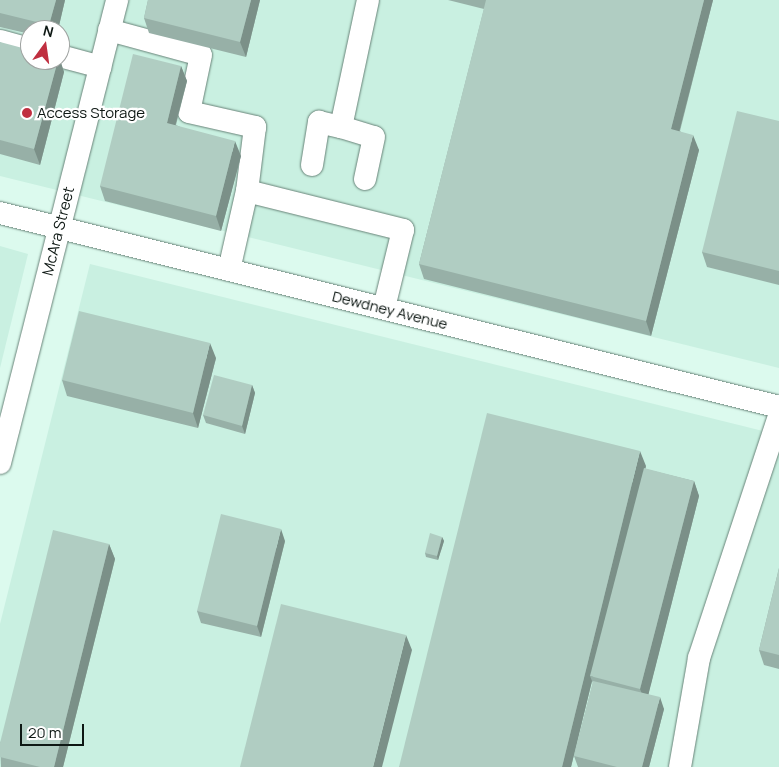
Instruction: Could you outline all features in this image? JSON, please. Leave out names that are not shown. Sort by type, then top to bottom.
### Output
[{"type":"street","name":"McAra Street","points":[[0,463],[10,381],[58,228],[117,0]]},
{"type":"street","points":[[341,127],[368,0]]},
{"type":"street","points":[[109,30],[200,55],[189,112],[255,127],[248,191],[229,270]]},
{"type":"street","points":[[0,41],[20,46]]},
{"type":"street","points":[[70,59],[101,67]]},
{"type":"street","points":[[312,165],[320,122],[341,127],[374,137],[365,179]]},
{"type":"street","points":[[248,191],[403,230],[384,308]]},
{"type":"street","name":"Dewdney Avenue","points":[[0,213],[779,407]]},
{"type":"street","points":[[680,767],[699,658],[777,430]]},
{"type":"shaded area","points":[[0,0],[779,0],[779,368],[0,176]]},
{"type":"shaded area","points":[[0,246],[28,254],[0,368]]},
{"type":"shaded area","points":[[90,264],[779,435],[779,767],[0,767],[0,624]]},
{"type":"building","points":[[0,0],[56,0],[50,20],[29,20],[0,13]]},
{"type":"building","points":[[148,0],[251,0],[240,42],[144,18]]},
{"type":"building","points":[[486,0],[704,0],[671,129],[693,135],[646,321],[419,264]]},
{"type":"building","name":"Access Storage","points":[[0,42],[20,47],[20,70],[55,70],[34,149],[0,140]]},
{"type":"building","points":[[133,54],[181,66],[167,123],[235,141],[216,216],[100,186]]},
{"type":"building","points":[[737,111],[779,121],[779,271],[702,252]]},
{"type":"building","points":[[79,311],[210,343],[193,413],[62,380]]},
{"type":"building","points":[[214,375],[252,385],[242,426],[203,415]]},
{"type":"building","points":[[487,413],[640,451],[562,767],[399,767]]},
{"type":"building","points":[[644,468],[694,481],[640,689],[590,676]]},
{"type":"building","points":[[221,514],[281,529],[257,626],[197,611]]},
{"type":"building","points":[[53,530],[109,544],[54,767],[40,767],[0,757],[0,743]]},
{"type":"building","points":[[430,533],[442,537],[437,556],[425,553]]},
{"type":"building","points":[[779,568],[779,655],[759,650]]},
{"type":"building","points":[[281,604],[406,635],[373,767],[240,767]]},
{"type":"building","points":[[593,681],[660,697],[642,767],[617,767],[574,756]]},
{"type":"place","name":"Access Storage","points":[[27,113]]}]
